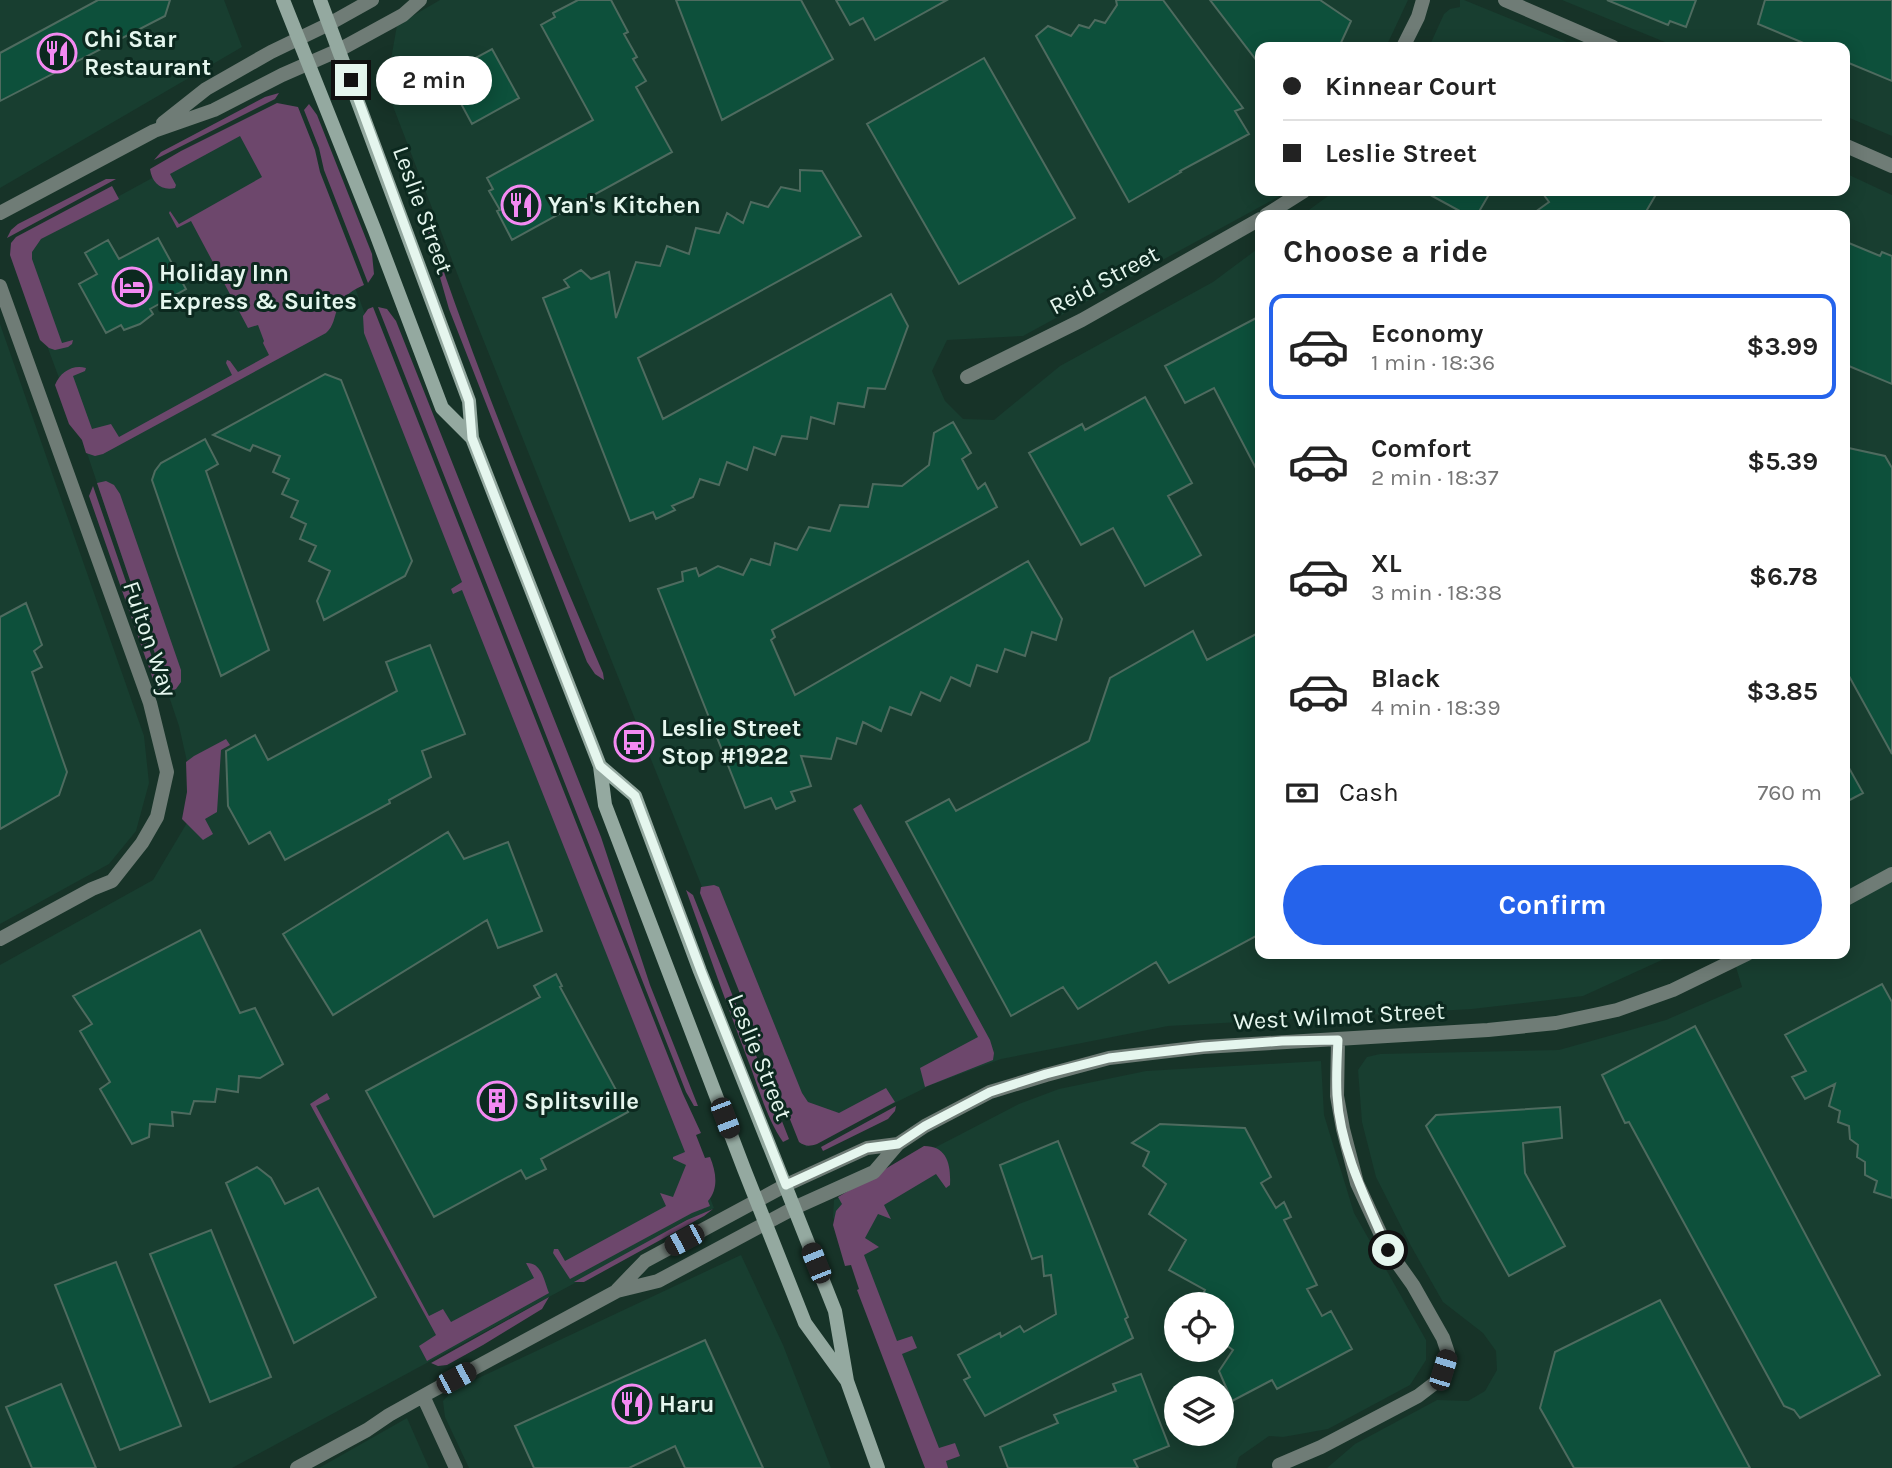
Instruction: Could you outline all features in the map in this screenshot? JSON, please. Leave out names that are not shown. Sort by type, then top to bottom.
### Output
[{"type":"main road","name":"Leslie Street","points":[[283,0],[375,230],[442,408],[472,438]]},
{"type":"main road","name":"Leslie Street","points":[[320,0],[469,401],[472,438],[600,766],[605,805],[805,1323],[847,1381]]},
{"type":"main road","name":"Leslie Street","points":[[600,766],[635,796],[835,1311],[847,1381],[878,1468]]},
{"type":"street","points":[[154,131],[206,89],[372,0]]},
{"type":"street","points":[[0,214],[154,131],[214,110],[339,50],[403,15],[420,0]]},
{"type":"street","points":[[1406,42],[1423,0]]},
{"type":"street","points":[[1505,0],[1602,42]]},
{"type":"street","points":[[1850,148],[1892,166]]},
{"type":"street","points":[[1274,210],[1296,196]]},
{"type":"street","name":"Reid Street","points":[[967,377],[1082,320],[1255,222]]},
{"type":"street","name":"Fulton Way","points":[[0,286],[150,703],[167,772],[157,817],[136,852],[112,881],[0,939]]},
{"type":"street","points":[[1850,897],[1892,874]]},
{"type":"street","name":"West Wilmot Street","points":[[617,1291],[657,1281],[794,1208],[874,1171],[898,1144],[925,1126],[990,1092],[1046,1074],[1109,1058],[1203,1047],[1338,1040],[1556,1023],[1618,1010],[1673,989],[1736,959]]},
{"type":"street","points":[[1279,1465],[1321,1447],[1418,1396],[1435,1382],[1443,1370],[1448,1353],[1443,1338],[1388,1250],[1357,1183],[1337,1096],[1338,1040]]},
{"type":"street","name":"West Wilmot Street","points":[[617,1291],[645,1261],[786,1185],[867,1148],[898,1144]]},
{"type":"street","points":[[297,1468],[367,1430],[388,1415],[617,1291]]},
{"type":"street","points":[[423,1396],[456,1468]]},
{"type":"shaded area","points":[[0,0],[224,0],[242,47],[0,188]]},
{"type":"shaded area","points":[[440,0],[1408,0],[1388,42],[1255,42],[1255,196],[1278,197],[1023,336],[947,340],[932,371],[945,401],[963,419],[994,420],[1060,366],[1213,282],[1255,251],[1255,959],[1664,959],[1583,996],[1472,1009],[1168,1026],[1001,1059],[931,1085],[806,1147],[465,294],[386,88],[397,25]]},
{"type":"shaded area","points":[[1460,0],[1464,0],[1567,42],[1431,42],[1444,14],[1450,9],[1460,7]]},
{"type":"shaded area","points":[[1562,0],[1892,0],[1892,136],[1850,118],[1850,42],[1665,42]]},
{"type":"shaded area","points":[[279,93],[275,99],[154,160],[161,152],[265,97]]},
{"type":"shaded area","points":[[277,103],[298,107],[364,285],[342,300],[326,333],[103,454],[95,456],[86,453],[82,440],[69,424],[55,385],[60,376],[68,370],[86,368],[73,376],[92,429],[111,424],[119,437],[232,375],[227,360],[238,372],[269,355],[258,325],[248,328],[191,221],[177,228],[169,213],[170,211],[179,224],[262,177],[240,136],[170,174],[175,188],[158,185],[150,169]]},
{"type":"shaded area","points":[[309,104],[317,115],[372,254],[374,274],[368,283],[304,110]]},
{"type":"shaded area","points":[[286,105],[464,576],[714,1208],[232,1468],[0,1468],[0,965],[153,880],[197,806],[179,726],[88,456],[13,254]]},
{"type":"shaded area","points":[[1850,175],[1892,195],[1892,1468],[1327,1468],[1355,1444],[1437,1400],[1468,1401],[1485,1391],[1497,1370],[1496,1351],[1483,1333],[1443,1302],[1376,1177],[1362,1122],[1358,1070],[1367,1057],[1380,1054],[1559,1050],[1666,1020],[1742,987],[1734,959],[1850,959],[1850,210],[1309,210],[1328,196],[1850,196]]},
{"type":"shaded area","points":[[106,179],[116,179],[7,238],[18,224]]},
{"type":"shaded area","points":[[112,186],[119,199],[41,239],[32,252],[32,259],[62,343],[73,340],[68,347],[55,350],[49,348],[40,340],[10,255],[11,243],[16,237]]},
{"type":"shaded area","points":[[422,214],[509,446],[604,680],[595,674],[587,662],[449,309]]},
{"type":"shaded area","points":[[373,307],[683,1094],[701,1133],[696,1135],[705,1158],[710,1157],[714,1168],[715,1185],[708,1201],[710,1206],[692,1213],[570,1279],[553,1253],[554,1249],[558,1249],[565,1261],[666,1206],[660,1193],[673,1197],[686,1165],[673,1157],[685,1152],[462,590],[453,594],[451,589],[462,582],[364,333],[363,316]]},
{"type":"shaded area","points":[[378,307],[387,309],[396,321],[601,837],[650,985],[698,1106],[694,1106],[686,1092]]},
{"type":"shaded area","points":[[0,324],[144,736],[149,783],[136,831],[109,864],[0,924]]},
{"type":"shaded area","points":[[106,481],[114,485],[120,494],[181,670],[181,682],[176,689],[168,692],[97,483]]},
{"type":"shaded area","points":[[93,486],[164,692],[156,688],[89,496]]},
{"type":"shaded area","points":[[226,739],[230,745],[221,750],[217,812],[205,819],[213,834],[203,840],[182,819],[187,792],[186,762]]},
{"type":"shaded area","points":[[861,804],[990,1040],[994,1053],[993,1060],[925,1087],[920,1068],[978,1037],[853,809]]},
{"type":"shaded area","points":[[701,887],[719,887],[802,1093],[808,1102],[839,1113],[886,1088],[895,1102],[817,1144],[808,1146],[799,1142],[700,893]]},
{"type":"shaded area","points":[[686,890],[693,895],[789,1139],[783,1142],[764,1104]]},
{"type":"shaded area","points":[[1321,1061],[1324,1115],[1354,1213],[1426,1340],[1426,1360],[1410,1385],[1328,1429],[1283,1437],[1269,1436],[1239,1457],[1236,1468],[932,1468],[833,1217],[834,1200],[1019,1104],[1059,1089],[1146,1071]]},
{"type":"shaded area","points":[[327,1093],[330,1099],[316,1106],[429,1316],[443,1309],[451,1322],[534,1278],[526,1263],[539,1269],[549,1293],[427,1361],[419,1346],[436,1335],[310,1104]]},
{"type":"shaded area","points":[[896,1106],[888,1119],[823,1151],[821,1147]]},
{"type":"shaded area","points":[[924,1146],[943,1153],[950,1170],[950,1185],[946,1188],[936,1174],[884,1205],[891,1219],[878,1214],[865,1238],[879,1247],[864,1255],[897,1341],[912,1336],[917,1348],[902,1354],[939,1448],[955,1443],[960,1456],[946,1461],[948,1468],[925,1468],[857,1290],[859,1289],[851,1265],[845,1266],[833,1225],[836,1211],[842,1204],[838,1197]]},
{"type":"shaded area","points":[[713,1209],[584,1282],[574,1282],[687,1220]]},
{"type":"shaded area","points":[[741,1255],[783,1345],[831,1468],[469,1468],[445,1417],[443,1401],[453,1390]]},
{"type":"shaded area","points":[[549,1297],[542,1309],[483,1345],[447,1365],[438,1366],[431,1363]]},
{"type":"shaded area","points":[[407,1418],[429,1468],[319,1468]]},
{"type":"building","points":[[98,0],[170,0],[165,16],[0,101],[0,53]]},
{"type":"building","points":[[578,0],[611,0],[628,32],[624,34],[637,57],[633,59],[646,81],[636,87],[672,152],[512,240],[497,211],[500,210],[489,191],[493,189],[487,178],[593,120],[541,25],[555,17],[553,13]]},
{"type":"building","points":[[676,0],[801,0],[833,59],[722,120]]},
{"type":"building","points":[[836,0],[947,0],[875,40],[863,18],[850,25]]},
{"type":"building","points":[[1116,0],[1163,0],[1243,108],[1235,111],[1249,134],[1129,202],[1036,36],[1048,26],[1071,36],[1079,25],[1089,28],[1095,20],[1105,23],[1117,5]]},
{"type":"building","points":[[1210,0],[1320,0],[1351,21],[1341,42],[1255,42],[1255,58]]},
{"type":"building","points":[[1607,0],[1696,0],[1686,27],[1670,21],[1668,25]]},
{"type":"building","points":[[1765,0],[1892,0],[1892,81],[1850,64],[1850,42],[1801,42],[1758,24]]},
{"type":"building","points":[[492,49],[519,98],[472,124],[452,87],[457,68]]},
{"type":"building","points":[[984,58],[1075,218],[959,284],[867,124]]},
{"type":"building","points":[[800,170],[822,171],[861,236],[638,358],[663,419],[891,294],[908,326],[885,389],[868,388],[864,407],[838,403],[834,424],[811,417],[807,439],[782,436],[775,455],[754,447],[747,470],[727,462],[719,485],[700,479],[693,497],[672,506],[675,510],[656,519],[653,512],[630,521],[543,298],[569,287],[564,280],[581,270],[591,279],[609,272],[616,318],[636,262],[660,266],[667,246],[689,254],[696,228],[719,233],[727,213],[743,223],[751,202],[768,207],[781,187],[800,191]]},
{"type":"building","points":[[1432,196],[1488,196],[1480,210],[1458,210]]},
{"type":"building","points":[[1545,196],[1655,196],[1647,210],[1538,210],[1549,202]]},
{"type":"building","name":"Holiday Inn Express & Suites","points":[[158,238],[186,289],[150,309],[153,314],[140,324],[124,330],[121,325],[106,333],[79,284],[97,274],[85,253],[108,240],[119,259]]},
{"type":"building","points":[[1850,244],[1880,256],[1882,252],[1892,256],[1892,384],[1850,366]]},
{"type":"building","points":[[1255,319],[1255,466],[1214,388],[1185,403],[1165,366]]},
{"type":"building","points":[[325,374],[341,380],[412,561],[405,576],[324,620],[317,601],[330,571],[309,561],[316,546],[300,539],[306,524],[291,517],[298,501],[282,494],[289,479],[273,472],[280,456],[253,445],[250,451],[213,435]]},
{"type":"building","points":[[1145,397],[1192,483],[1168,496],[1201,555],[1145,586],[1113,528],[1081,545],[1029,453],[1082,424],[1085,430]]},
{"type":"building","points":[[953,422],[971,453],[962,459],[978,489],[985,483],[997,507],[772,630],[775,637],[771,640],[795,695],[1028,561],[1062,619],[1056,640],[1032,632],[1025,656],[1005,649],[997,672],[977,665],[970,686],[951,677],[940,701],[921,692],[911,715],[890,707],[881,731],[863,722],[856,744],[837,738],[831,759],[801,756],[811,786],[791,792],[795,801],[776,809],[771,798],[745,808],[658,589],[683,581],[682,572],[696,568],[699,576],[718,566],[743,575],[751,559],[770,565],[775,543],[797,550],[809,527],[830,531],[840,505],[868,507],[873,484],[902,486],[929,465],[934,433]]},
{"type":"building","points":[[205,439],[218,464],[206,471],[269,650],[221,676],[152,480],[161,463]]},
{"type":"building","points":[[1850,448],[1885,456],[1892,468],[1892,754],[1850,678]]},
{"type":"building","points":[[26,603],[42,645],[34,651],[42,667],[32,672],[67,772],[59,795],[0,829],[0,617]]},
{"type":"building","points":[[1193,631],[1207,660],[1255,635],[1255,937],[1169,983],[1156,962],[1078,1009],[1063,987],[1011,1016],[906,822],[949,799],[956,811],[1089,741],[1110,678]]},
{"type":"building","points":[[430,645],[465,734],[422,751],[431,777],[389,800],[390,803],[285,860],[270,832],[249,844],[228,806],[226,751],[255,735],[268,760],[397,691],[386,662]]},
{"type":"building","points":[[1850,770],[1863,793],[1850,800]]},
{"type":"building","points":[[448,832],[464,859],[508,842],[542,931],[498,948],[487,920],[333,1015],[283,934]]},
{"type":"building","points":[[200,930],[240,1013],[255,1008],[283,1064],[260,1078],[239,1076],[238,1092],[217,1089],[215,1102],[194,1101],[190,1114],[172,1112],[173,1126],[150,1124],[149,1137],[132,1144],[100,1089],[110,1082],[80,1031],[92,1024],[73,996]]},
{"type":"building","name":"Splitsville","points":[[556,974],[562,986],[560,987],[628,1112],[541,1159],[546,1169],[526,1179],[521,1170],[434,1217],[366,1091],[540,997],[534,986]]},
{"type":"building","points":[[1882,984],[1892,1002],[1892,1198],[1874,1192],[1877,1181],[1865,1175],[1865,1162],[1857,1157],[1858,1145],[1850,1139],[1849,1126],[1838,1122],[1840,1111],[1829,1106],[1835,1084],[1805,1099],[1792,1077],[1806,1071],[1785,1035]]},
{"type":"building","points":[[1695,1026],[1880,1375],[1800,1418],[1794,1410],[1784,1406],[1629,1122],[1625,1123],[1602,1075]]},
{"type":"building","points":[[1560,1107],[1562,1138],[1523,1143],[1525,1173],[1565,1246],[1509,1276],[1426,1126],[1436,1115]]},
{"type":"building","points":[[1160,1124],[1245,1128],[1271,1177],[1261,1183],[1276,1208],[1284,1202],[1291,1217],[1284,1220],[1317,1285],[1307,1289],[1322,1316],[1331,1311],[1352,1349],[1277,1389],[1272,1380],[1234,1400],[1234,1376],[1221,1376],[1219,1371],[1225,1362],[1234,1362],[1234,1292],[1204,1292],[1205,1290],[1169,1270],[1186,1240],[1149,1214],[1166,1184],[1143,1166],[1149,1152],[1132,1143]]},
{"type":"building","points":[[1058,1141],[1128,1317],[1125,1319],[1133,1338],[985,1416],[964,1380],[970,1377],[958,1355],[1000,1333],[1001,1337],[1020,1326],[1024,1332],[1056,1314],[1051,1275],[1044,1276],[1042,1256],[1032,1259],[1000,1165]]},
{"type":"building","points":[[257,1167],[271,1178],[285,1204],[318,1188],[376,1297],[294,1343],[226,1183]]},
{"type":"building","points":[[211,1230],[271,1377],[210,1402],[150,1254]]},
{"type":"building","points":[[116,1262],[181,1426],[120,1450],[55,1285]]},
{"type":"building","points":[[1660,1300],[1750,1468],[1574,1468],[1540,1408],[1555,1352]]},
{"type":"building","points":[[705,1340],[763,1468],[685,1468],[675,1446],[629,1468],[534,1468],[515,1426]]},
{"type":"building","points":[[1141,1374],[1164,1433],[1164,1446],[1169,1446],[1134,1460],[1138,1468],[1008,1468],[1000,1447],[1058,1423],[1054,1415],[1116,1391],[1113,1384]]},
{"type":"building","points":[[61,1384],[96,1468],[32,1468],[6,1407]]},
{"type":"place","name":"Chi Star Restaurant","points":[[57,53]]},
{"type":"place","name":"Yan's Kitchen","points":[[521,205]]},
{"type":"place","name":"Holiday Inn Express & Suites","points":[[132,287]]},
{"type":"place","name":"Leslie Street Stop #1922","points":[[634,742]]},
{"type":"place","name":"Splitsville","points":[[497,1101]]},
{"type":"place","name":"Haru","points":[[632,1404]]},
{"type":"route","points":[[351,80],[469,401],[472,438],[581,718],[600,766],[635,796],[786,1185],[867,1148],[898,1144],[925,1126],[990,1092],[1046,1074],[1109,1058],[1203,1047],[1338,1040],[1337,1096],[1343,1129],[1357,1183],[1388,1250]]}]
